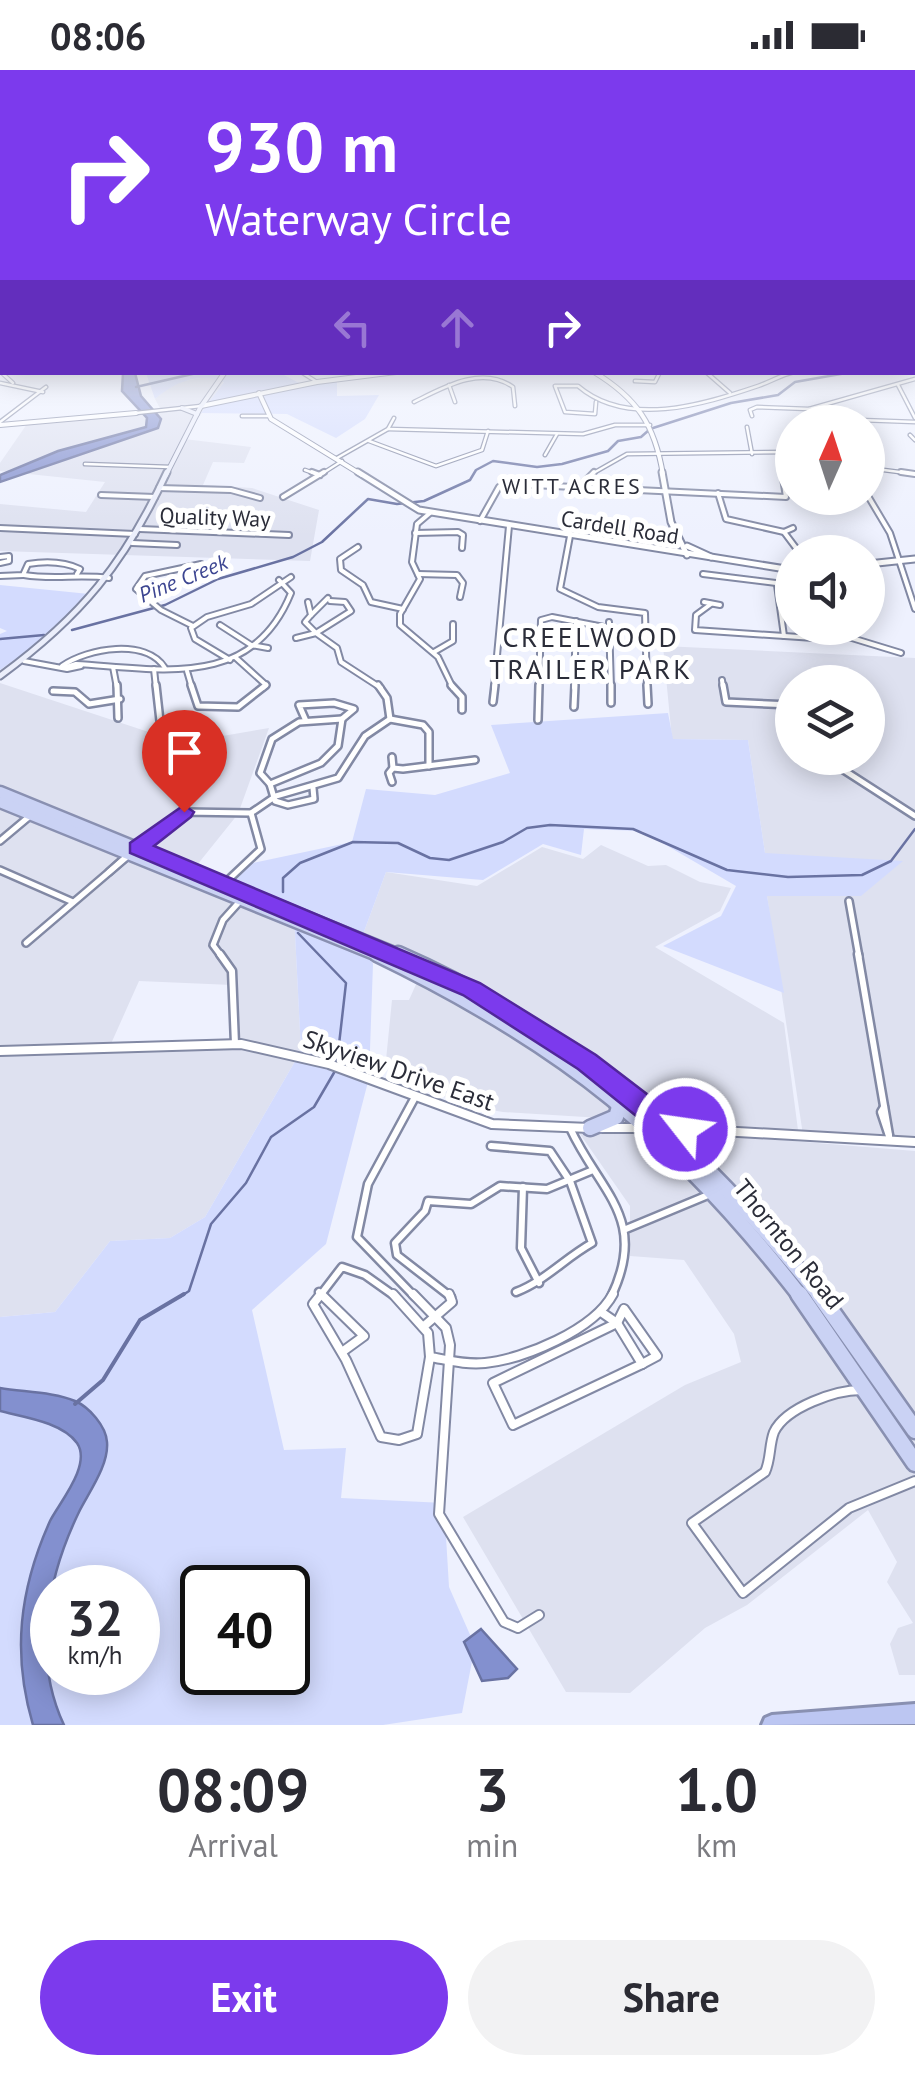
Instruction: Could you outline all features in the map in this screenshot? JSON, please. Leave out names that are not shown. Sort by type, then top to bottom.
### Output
[{"type":"highway","name":"Thornton Road","points":[[0,792],[482,995],[587,1062],[699,1154],[820,1290],[915,1430]]},
{"type":"highway","name":"Thornton Road","points":[[0,802],[101,843],[133,851],[155,865],[442,987],[531,1037],[614,1096],[715,1191],[780,1266],[915,1463]]},
{"type":"highway","points":[[101,843],[114,855],[114,868],[155,865]]},
{"type":"highway","points":[[590,1128],[616,1118],[619,1107],[614,1096]]},
{"type":"highway","points":[[699,1154],[694,1138],[701,1130]]},
{"type":"highway","points":[[772,1725],[915,1714]]},
{"type":"main road","points":[[0,679],[23,662],[110,577],[139,531],[197,414],[220,382]]},
{"type":"main road","points":[[202,406],[221,382]]},
{"type":"main road","points":[[182,408],[197,414]]},
{"type":"street","points":[[0,424],[202,406],[316,382]]},
{"type":"street","points":[[414,402],[460,382]]},
{"type":"street","points":[[508,382],[516,406]]},
{"type":"street","points":[[561,382],[555,394],[565,412],[595,414],[596,402]]},
{"type":"street","points":[[562,382],[579,386],[596,402],[624,409],[730,393],[766,382]]},
{"type":"street","points":[[613,382],[623,388],[650,426],[668,491],[673,530],[687,546],[721,561]]},
{"type":"street","points":[[718,382],[730,393]]},
{"type":"street","points":[[823,405],[902,382]]},
{"type":"street","points":[[0,383],[44,389],[0,424]]},
{"type":"street","points":[[0,390],[13,383]]},
{"type":"street","points":[[885,419],[915,420],[902,388],[895,384]]},
{"type":"street","points":[[449,385],[455,402]]},
{"type":"street","points":[[242,416],[268,416],[258,393]]},
{"type":"street","points":[[210,399],[224,402]]},
{"type":"street","points":[[752,416],[750,410],[757,407],[775,408]]},
{"type":"street","points":[[624,409],[625,416]]},
{"type":"street","name":"Cardell Road","points":[[268,416],[412,508],[775,568]]},
{"type":"street","points":[[283,497],[388,429],[394,418]]},
{"type":"street","points":[[388,429],[585,434],[622,424],[650,426]]},
{"type":"street","points":[[746,427],[752,454]]},
{"type":"street","points":[[369,441],[420,464],[436,466],[485,447],[488,431]]},
{"type":"street","points":[[545,456],[556,444],[557,434]]},
{"type":"street","points":[[910,435],[915,440]]},
{"type":"street","points":[[580,486],[584,478],[622,456],[659,452],[775,452]]},
{"type":"street","points":[[85,464],[170,467]]},
{"type":"street","points":[[304,470],[320,475]]},
{"type":"street","points":[[885,470],[915,474]]},
{"type":"street","points":[[480,521],[502,486],[580,486],[775,497]]},
{"type":"street","points":[[160,488],[231,490],[260,498]]},
{"type":"street","points":[[718,494],[726,519],[784,532],[794,528]]},
{"type":"street","points":[[100,495],[155,497]]},
{"type":"street","points":[[430,513],[417,524],[415,532],[412,562],[419,583],[402,609],[402,630],[434,652],[462,697],[462,710]]},
{"type":"street","points":[[883,515],[885,530],[900,560],[915,609]]},
{"type":"street","points":[[493,702],[508,526]]},
{"type":"street","name":"Quality Way","points":[[0,528],[289,534]]},
{"type":"street","points":[[415,532],[458,532],[463,535],[462,548]]},
{"type":"street","points":[[570,536],[560,589],[598,607],[640,610],[646,615],[648,704]]},
{"type":"street","points":[[132,543],[177,545]]},
{"type":"street","points":[[687,546],[687,556]]},
{"type":"street","points":[[358,547],[340,559],[339,567],[363,585],[371,602],[402,609]]},
{"type":"street","points":[[885,562],[915,559]]},
{"type":"street","points":[[24,576],[33,562],[73,564],[78,574]]},
{"type":"street","points":[[194,626],[161,610],[136,589],[145,576],[202,564]]},
{"type":"street","points":[[0,576],[54,580],[78,574],[110,577]]},
{"type":"street","points":[[418,574],[457,575],[463,582],[460,597]]},
{"type":"street","points":[[703,574],[775,585]]},
{"type":"street","points":[[188,670],[198,706],[238,707],[266,685],[189,632],[222,610],[256,601],[267,586],[291,578]]},
{"type":"street","points":[[23,662],[62,668],[188,670],[232,658],[279,622],[291,596],[279,580]]},
{"type":"street","points":[[296,638],[316,633],[351,612],[345,602],[329,600],[305,622],[316,633],[337,648],[341,662],[378,682],[390,719]]},
{"type":"street","points":[[308,602],[311,615]]},
{"type":"street","points":[[720,605],[708,603],[696,615],[695,630],[775,636]]},
{"type":"street","points":[[538,720],[541,620],[552,617],[609,625],[611,703]]},
{"type":"street","points":[[574,707],[576,621]]},
{"type":"street","points":[[434,652],[453,640],[453,624]]},
{"type":"street","points":[[220,625],[252,645],[268,648]]},
{"type":"street","points":[[874,645],[901,653]]},
{"type":"street","points":[[62,668],[75,657],[129,652],[150,652],[165,668]]},
{"type":"street","points":[[114,667],[120,698],[118,718]]},
{"type":"street","points":[[154,668],[160,722]]},
{"type":"street","points":[[722,680],[726,702],[775,704]]},
{"type":"street","points":[[53,691],[75,692],[90,704],[120,698]]},
{"type":"street","points":[[306,721],[299,706],[322,703],[354,709],[342,719],[306,721],[286,727],[272,739],[268,760],[260,772],[279,804],[314,800],[314,788]]},
{"type":"street","points":[[270,784],[309,769],[338,751],[344,737],[342,719]]},
{"type":"street","points":[[26,943],[184,812],[251,814],[274,797],[338,778],[365,736],[390,719],[423,725],[429,732],[429,766]]},
{"type":"street","points":[[392,758],[392,782]]},
{"type":"street","points":[[393,768],[429,766],[446,770],[475,760]]},
{"type":"street","points":[[851,775],[915,816]]},
{"type":"street","points":[[225,884],[260,849],[251,814]]},
{"type":"street","points":[[0,841],[31,815]]},
{"type":"street","points":[[0,870],[73,902]]},
{"type":"street","points":[[234,1044],[232,971],[213,945],[224,920],[241,900]]},
{"type":"street","points":[[849,901],[884,1107],[884,1131],[890,1138]]},
{"type":"street","name":"Skyview Drive East","points":[[0,1051],[234,1044],[329,1064],[414,1099],[496,1125],[671,1128],[910,1142]]},
{"type":"street","points":[[414,1099],[374,1178],[357,1221],[357,1237],[446,1328],[450,1360],[439,1514],[504,1622],[518,1628],[539,1615]]},
{"type":"street","points":[[430,1356],[499,1360],[601,1312],[621,1266],[626,1229],[618,1208],[570,1128]]},
{"type":"street","points":[[492,1146],[550,1151],[570,1182],[592,1243],[562,1260],[539,1283],[516,1292]]},
{"type":"street","points":[[423,1327],[437,1318],[452,1296],[397,1255],[395,1244],[432,1199],[471,1204],[500,1186],[547,1189],[593,1170]]},
{"type":"street","points":[[523,1188],[520,1248],[539,1283]]},
{"type":"street","points":[[626,1229],[715,1191]]},
{"type":"street","points":[[342,1267],[357,1269],[407,1308],[423,1327],[430,1336],[430,1356],[421,1424],[417,1434],[398,1440],[381,1437],[342,1352],[313,1304],[342,1267]]},
{"type":"street","points":[[319,1292],[364,1336],[342,1352]]},
{"type":"street","points":[[624,1309],[628,1310],[658,1356],[513,1425],[492,1383],[617,1323],[624,1309]]},
{"type":"street","points":[[601,1312],[617,1323],[642,1364]]},
{"type":"street","points":[[840,1349],[848,1388]]},
{"type":"street","points":[[499,1360],[507,1376]]},
{"type":"street","points":[[868,1392],[848,1388],[782,1420],[773,1435],[765,1472],[692,1523],[743,1593],[849,1508],[915,1481]]},
{"type":"shaded area","points":[[149,382],[183,382],[171,388],[155,399]]},
{"type":"shaded area","points":[[223,382],[184,439],[251,447],[244,463],[213,462],[203,485],[252,488],[319,510],[310,561],[0,551],[0,504],[86,512],[105,482],[0,471],[0,463],[27,424],[161,410],[155,399],[173,383]]},
{"type":"shaded area","points":[[224,382],[337,382],[337,396],[379,395],[365,419],[336,438],[287,414],[201,413]]},
{"type":"shaded area","points":[[0,585],[89,594],[40,642],[0,670],[0,634],[7,631],[0,628]]},
{"type":"shaded area","points":[[663,646],[915,658],[915,1141],[803,1135],[767,896],[861,896],[765,853],[748,740],[672,739]]},
{"type":"shaded area","points":[[0,683],[182,743],[269,728],[238,814],[189,875],[294,914],[301,1051],[205,1217],[170,1238],[110,1241],[55,1312],[0,1317]],"holes":[[[139,981],[232,985],[239,1038],[110,1046]]]},
{"type":"shaded area","points":[[668,713],[673,739],[748,740],[765,853],[903,861],[861,896],[767,896],[784,993],[663,946],[721,916],[736,886],[642,831],[584,829],[581,855],[543,844],[483,880],[386,872],[362,937],[373,964],[369,1078],[326,1244],[252,1310],[284,1450],[346,1448],[341,1498],[444,1503],[449,1587],[475,1646],[462,1713],[383,1725],[0,1725],[0,1317],[55,1312],[110,1241],[170,1238],[205,1217],[301,1051],[294,914],[221,888],[248,864],[352,842],[366,789],[435,795],[510,773],[491,725]]},
{"type":"shaded area","points":[[601,845],[648,866],[666,865],[700,882],[731,888],[720,911],[655,947],[784,1023],[798,1130],[503,1112],[461,1105],[403,1078],[386,1060],[392,1000],[409,1000],[426,962],[362,937],[386,872],[477,886],[542,847],[583,859]]},
{"type":"shaded area","points":[[580,1134],[705,1134],[915,1151],[915,1675],[899,1675],[890,1644],[898,1628],[913,1623],[887,1582],[897,1562],[868,1510],[747,1605],[705,1628],[630,1693],[566,1692],[463,1517],[685,1385],[741,1362],[734,1334],[684,1260],[630,1256],[630,1206]]},
{"type":"water","points":[[122,382],[137,382],[141,396],[161,419],[158,428],[0,482],[0,475],[58,451],[146,427],[147,418],[122,391]]},
{"type":"water","points":[[0,1388],[48,1394],[86,1408],[104,1430],[105,1460],[59,1565],[34,1565],[50,1521],[77,1473],[81,1452],[62,1430],[0,1411]]},
{"type":"water","points":[[30,1576],[30,1695],[53,1695],[64,1725],[33,1725],[22,1673],[25,1597]]},
{"type":"water","points":[[481,1629],[517,1669],[508,1678],[482,1681],[464,1642]]},
{"type":"waterway","points":[[136,387],[157,382]]},
{"type":"waterway","name":"Pine Creek","points":[[653,428],[731,403],[778,395],[795,382]]},
{"type":"waterway","name":"Pine Creek","points":[[72,630],[165,605],[218,579],[293,557],[322,542],[368,499],[397,504],[424,501],[470,480],[476,470],[493,461],[537,467],[562,464],[608,451],[618,441],[641,437],[649,430]]},
{"type":"waterway","name":"Pine Creek","points":[[0,639],[44,635]]},
{"type":"waterway","points":[[283,892],[283,878],[300,863],[353,842],[398,843],[430,858],[449,860],[503,842],[527,828],[550,825],[633,829],[727,870],[788,877],[862,875],[891,861],[915,829]]},
{"type":"waterway","points":[[298,933],[346,983],[337,1062]]},
{"type":"waterway","points":[[180,1297],[189,1291],[211,1224],[246,1183],[271,1137],[314,1107],[335,1071]]},
{"type":"waterway","points":[[75,1404],[103,1380],[140,1320],[184,1294]]},
{"type":"district","name":"WITT ACRES","points":[[572,486]]},
{"type":"district","name":"CREELWOOD TRAILER PARK","points":[[591,652]]},
{"type":"route","points":[[184,812],[138,848],[472,989],[587,1062],[671,1128],[685,1129]]}]
